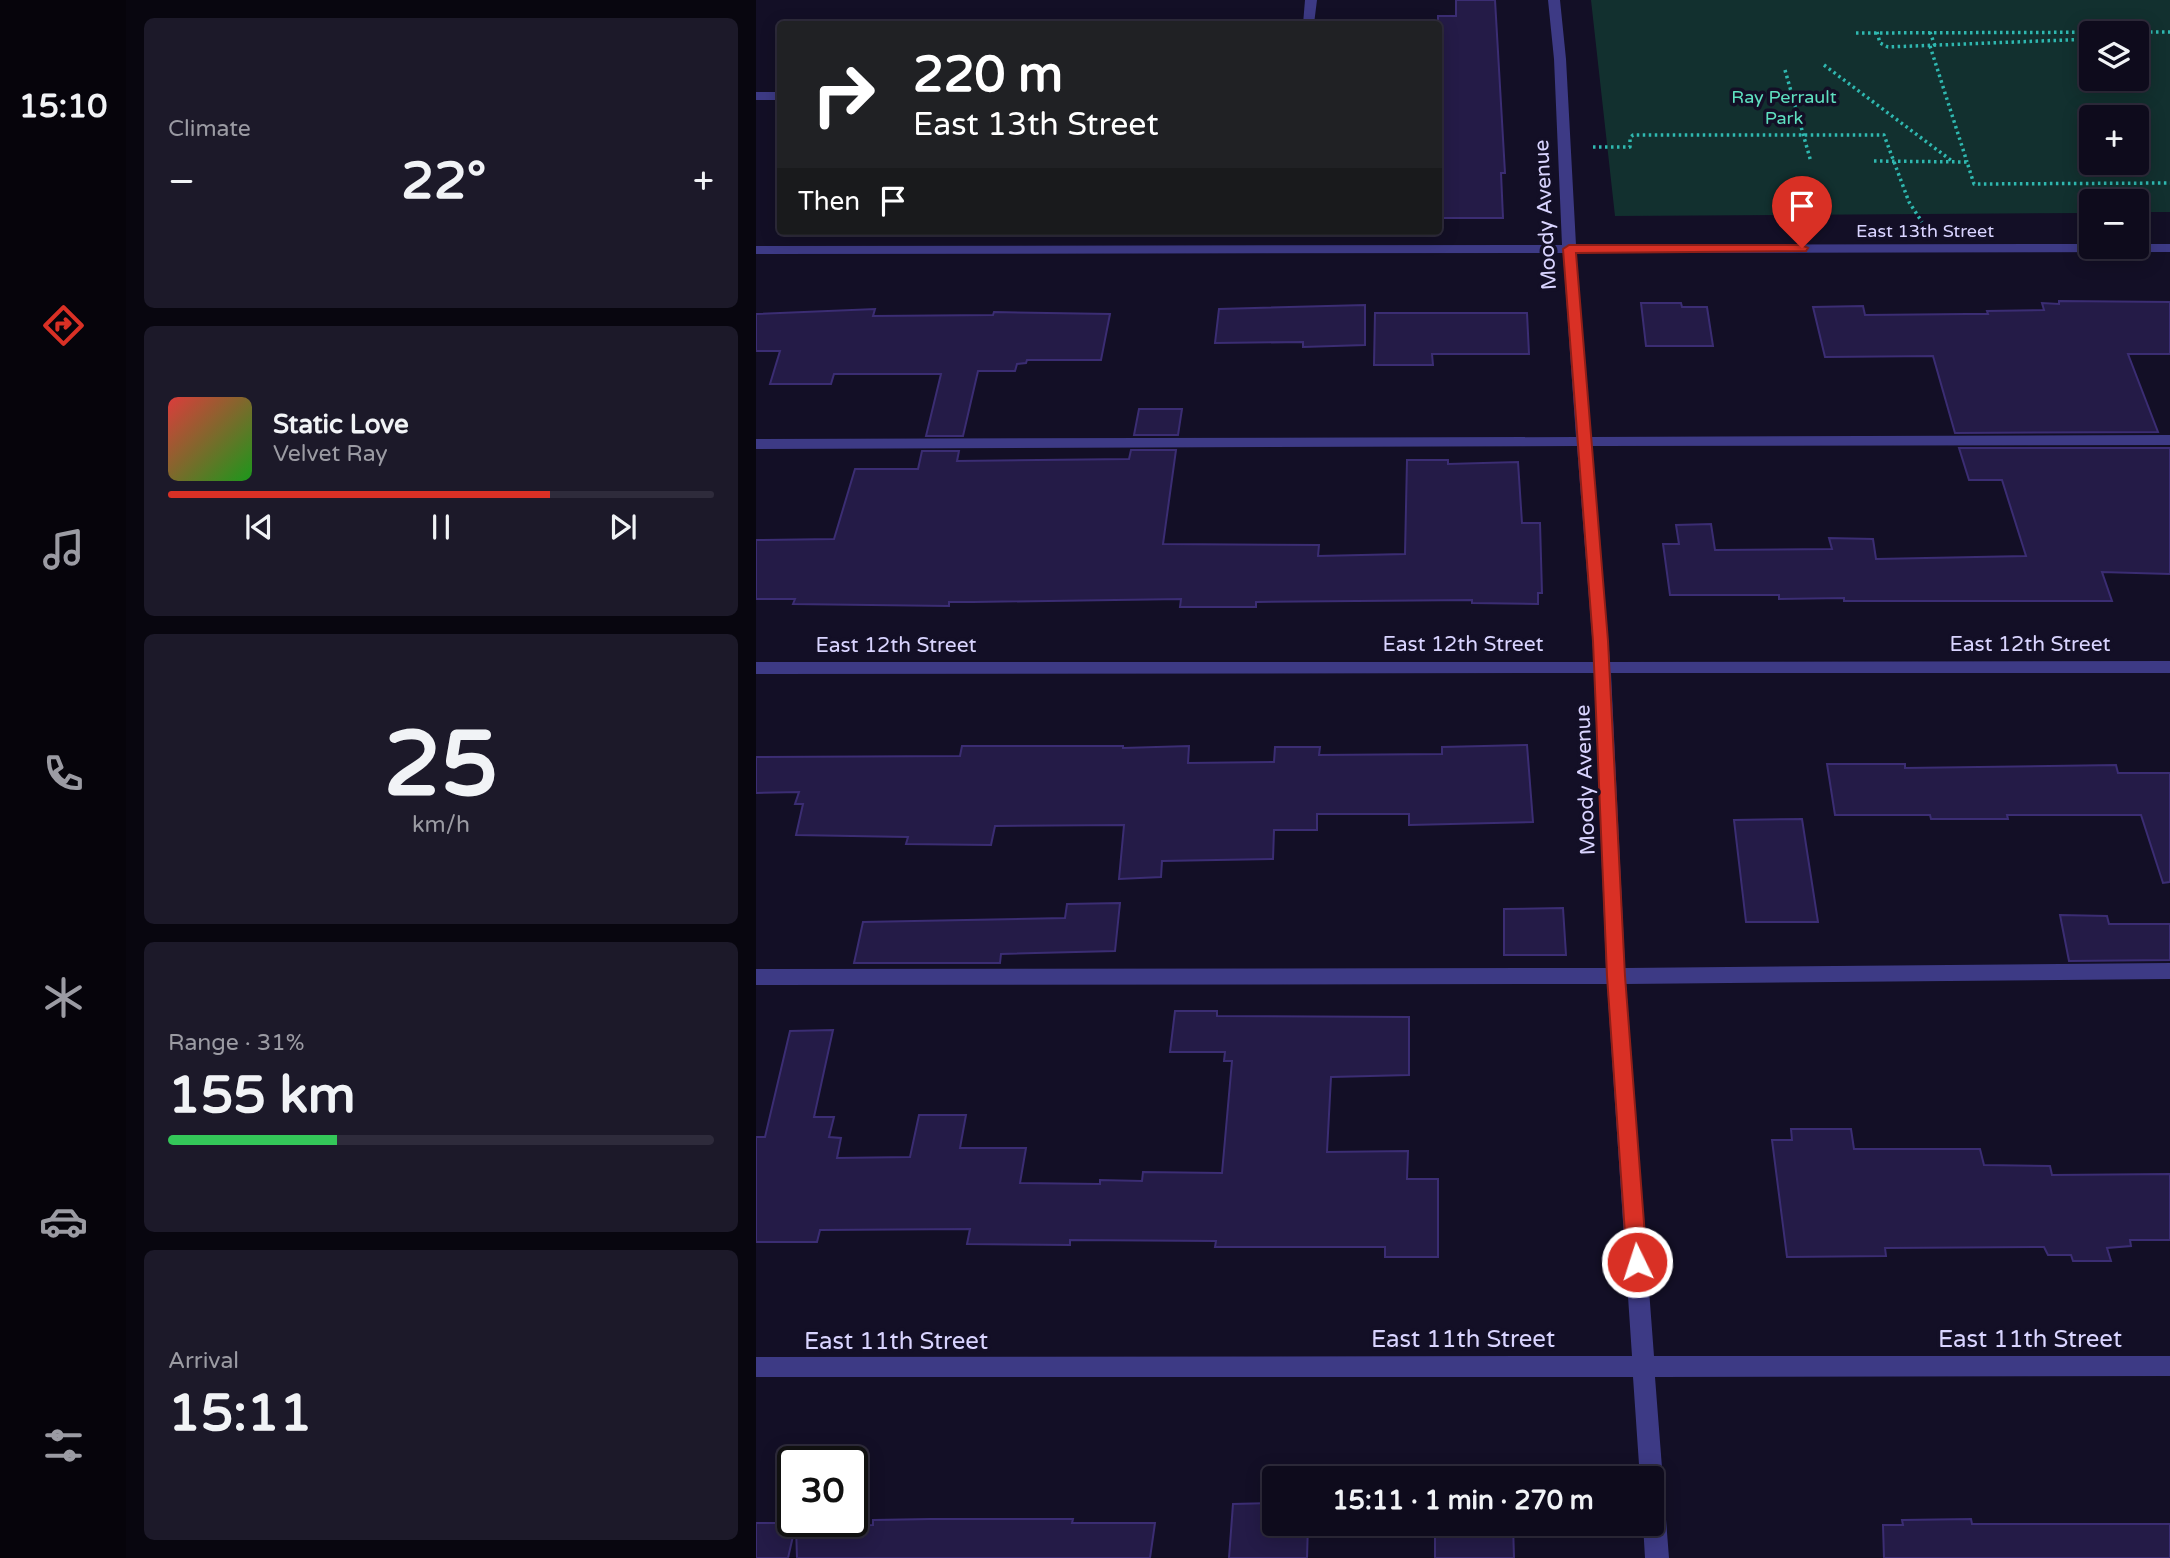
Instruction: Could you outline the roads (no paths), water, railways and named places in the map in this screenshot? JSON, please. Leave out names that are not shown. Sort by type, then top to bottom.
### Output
[{"type":"street","points":[[1309,21],[1311,0]]},
{"type":"street","name":"Moody Avenue","points":[[1555,0],[1569,249],[1602,667],[1616,976],[1657,1558]]},
{"type":"street","points":[[756,96],[777,96]]},
{"type":"street","points":[[1287,249],[1289,235]]},
{"type":"street","name":"East 13th Street","points":[[756,250],[2170,248]]},
{"type":"street","points":[[756,444],[2170,440]]},
{"type":"street","name":"East 12th Street","points":[[756,668],[2170,667]]},
{"type":"street","points":[[756,977],[1616,976],[2170,971]]},
{"type":"street","name":"East 11th Street","points":[[756,1367],[1645,1364],[2170,1366]]},
{"type":"park label","name":"Ray Perrault Park","points":[[1784,107]]}]
